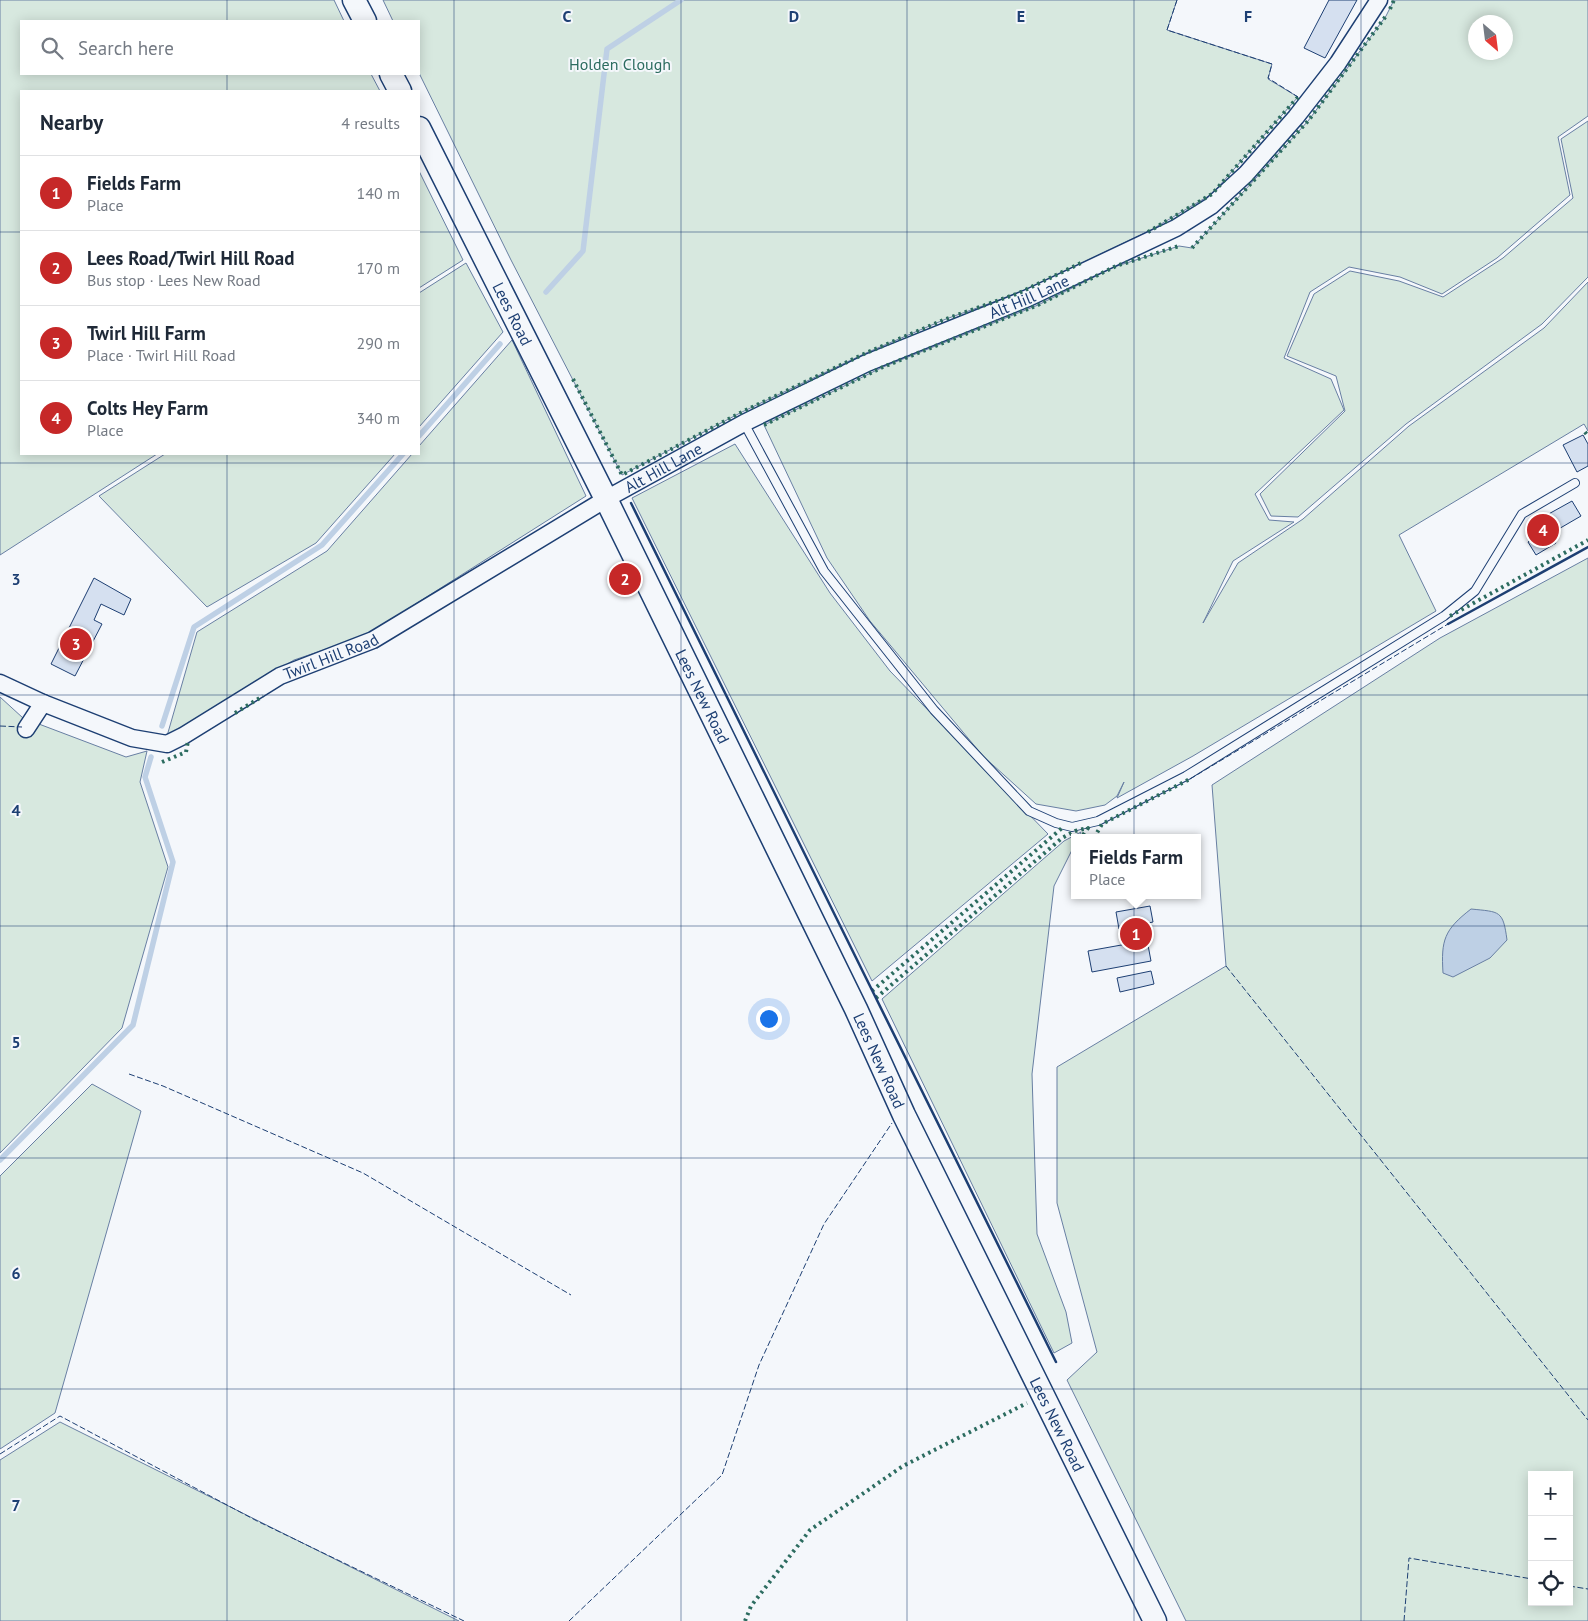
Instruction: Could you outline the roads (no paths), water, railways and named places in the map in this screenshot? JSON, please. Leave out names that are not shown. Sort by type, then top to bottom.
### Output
[{"type":"main road","points":[[354,0],[364,20]]},
{"type":"main road","points":[[392,75],[400,90]]},
{"type":"main road","name":"Lees Road","points":[[420,130],[606,499]]},
{"type":"main road","name":"Lees New Road","points":[[606,499],[856,1009],[904,1115],[1155,1621]]},
{"type":"street","name":"Alt Hill Lane","points":[[606,499],[744,423],[867,363],[1028,298],[1176,228],[1212,206],[1246,174],[1296,117],[1338,63],[1379,0]]},
{"type":"street","name":"Twirl Hill Road","points":[[0,683],[43,703],[132,738],[167,744],[280,676],[373,640],[606,499]]},
{"type":"street","points":[[26,729],[43,703]]},
{"type":"lane","points":[[744,423],[824,571],[934,710],[1029,811],[1072,827],[1098,821],[1186,776],[1444,616],[1475,591],[1522,514],[1575,483]]},
{"type":"water","points":[[1471,909],[1498,914],[1504,923],[1507,940],[1490,958],[1453,977],[1443,973],[1443,952],[1446,936],[1455,923]]},
{"type":"waterway","points":[[546,292],[583,251],[607,49],[681,0]]},
{"type":"waterway","points":[[420,435],[500,344]]},
{"type":"waterway","points":[[162,726],[194,627],[322,545],[402,455]]},
{"type":"waterway","points":[[0,1160],[133,1025],[173,862],[145,777],[151,757]]},
{"type":"place","name":"Colts Hey Farm","points":[[1543,530]]},
{"type":"place","name":"Lees Road/Twirl Hill Road","points":[[625,579]]},
{"type":"place","name":"Twirl Hill Farm","points":[[76,644]]},
{"type":"place","name":"Fields Farm","points":[[1136,934]]},
{"type":"park label","name":"Holden Clough","points":[[620,64]]}]
